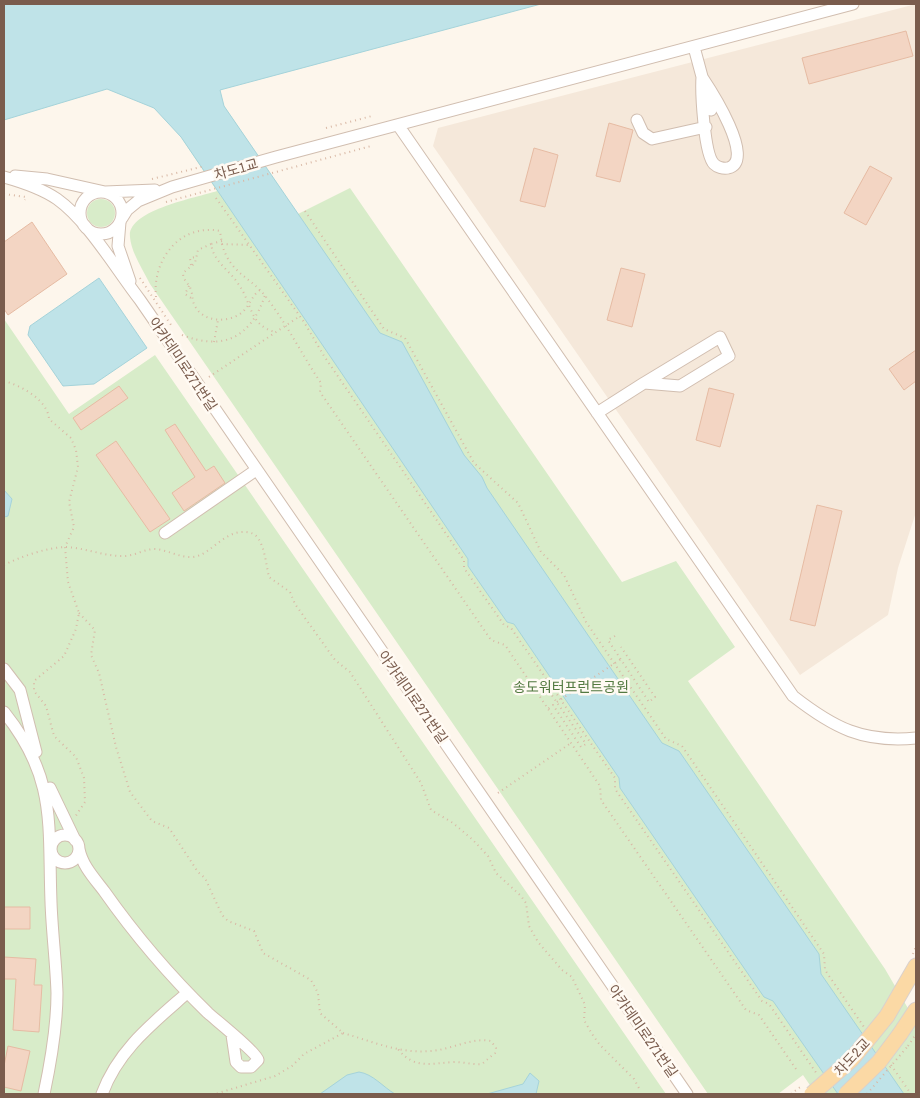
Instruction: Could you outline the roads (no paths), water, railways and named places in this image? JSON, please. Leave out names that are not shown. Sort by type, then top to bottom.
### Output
[{"type":"main road","name":"차도2교","points":[[810,1088],[852,1059],[887,1016],[916,966]]},
{"type":"main road","name":"차도2교","points":[[846,1094],[904,1040],[916,1010]]},
{"type":"street","name":"차도1교","points":[[172,187],[276,157],[853,4]]},
{"type":"street","points":[[694,47],[711,110]]},
{"type":"street","points":[[702,77],[717,101],[737,146],[737,158],[731,167],[721,168],[712,163],[700,96],[702,77]]},
{"type":"street","points":[[637,120],[643,133],[652,139],[706,128]]},
{"type":"street","points":[[398,125],[793,696],[820,718],[852,733],[884,740],[916,738]]},
{"type":"street","points":[[140,300],[86,228],[70,210],[51,196],[4,177],[46,179],[105,192],[128,193],[172,187]]},
{"type":"street","points":[[140,300],[128,276],[118,246],[121,220],[120,202],[114,196],[105,192],[92,194],[83,203],[80,215],[86,228],[94,233],[104,234],[112,231],[121,220],[138,201],[172,187]]},
{"type":"street","name":"아카데미로271번길","points":[[140,300],[687,1094]]},
{"type":"street","points":[[597,413],[644,382],[720,337],[729,356],[680,386],[644,382]]},
{"type":"street","points":[[164,533],[256,470]]},
{"type":"street","points":[[4,669],[20,690],[33,740],[46,777],[64,820],[77,844],[78,861],[126,922],[187,993],[232,1035]]},
{"type":"street","points":[[4,712],[26,743],[41,779],[48,809],[57,993],[54,1039],[44,1094]]},
{"type":"street","points":[[60,862],[53,857],[51,848],[54,840],[62,835],[77,844]]},
{"type":"street","points":[[51,874],[54,865],[60,862],[78,861]]},
{"type":"street","points":[[102,1094],[111,1072],[127,1049],[187,993]]},
{"type":"water","points":[[4,4],[541,4],[220,90],[224,106],[380,333],[402,342],[464,455],[482,477],[487,488],[662,743],[679,751],[819,954],[821,974],[904,1094],[838,1094],[773,1001],[764,997],[620,788],[619,778],[514,624],[507,622],[468,566],[468,559],[181,137],[154,108],[107,89],[4,120]]},
{"type":"water","points":[[99,278],[147,348],[94,384],[63,386],[28,335],[30,326]]},
{"type":"water","points":[[4,490],[12,499],[8,516],[4,517]]},
{"type":"water","points":[[359,1072],[373,1078],[395,1094],[320,1094],[347,1075]]},
{"type":"water","points":[[530,1073],[539,1081],[536,1094],[487,1094],[523,1084]]},
{"type":"park label","name":"송도워터프런트공원","points":[[571,687]]}]
